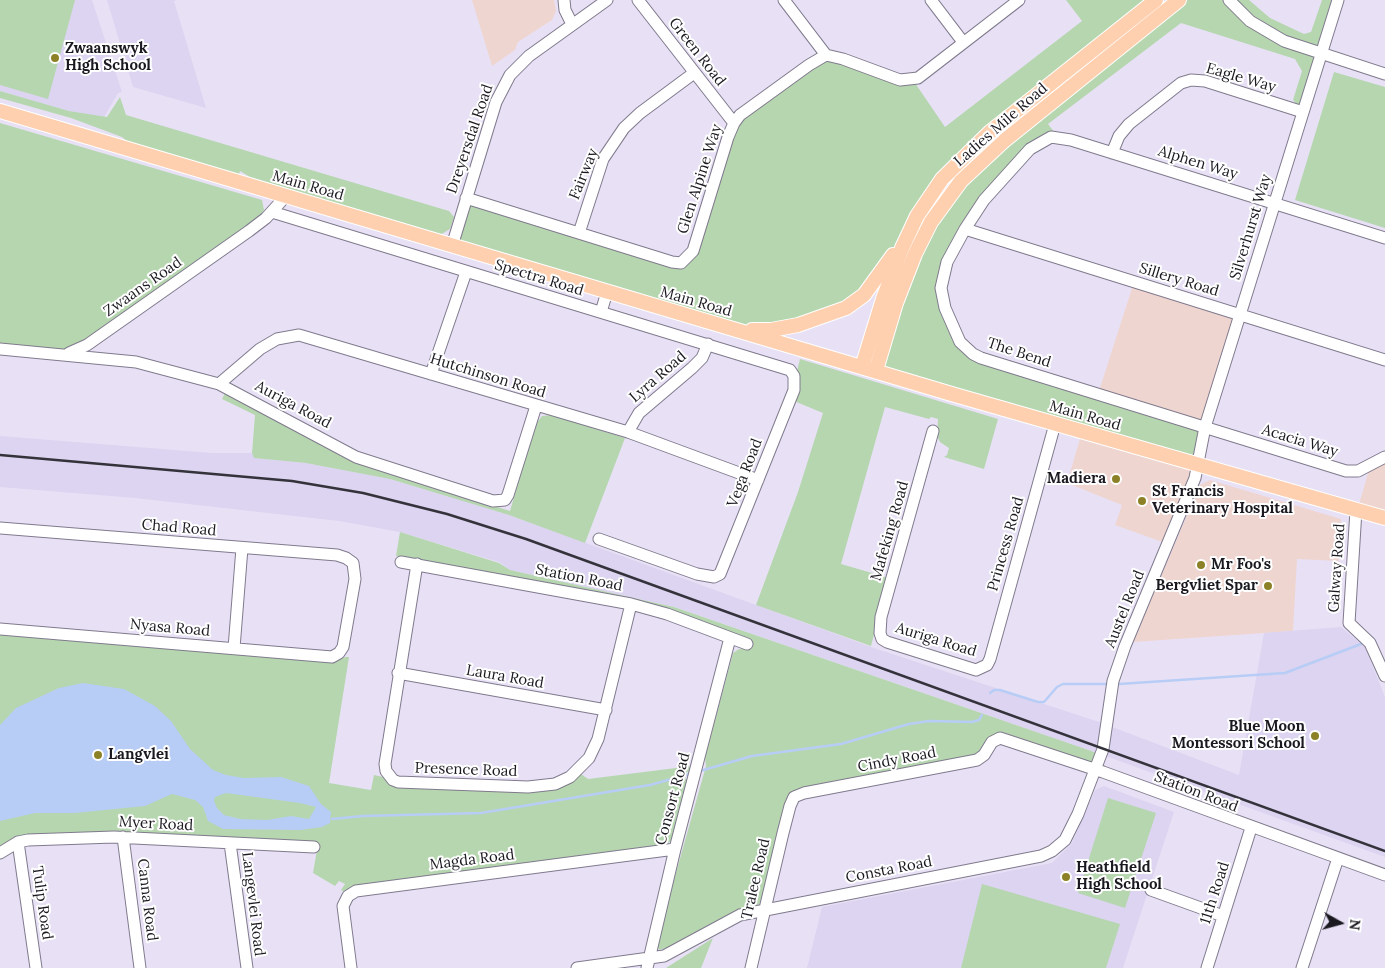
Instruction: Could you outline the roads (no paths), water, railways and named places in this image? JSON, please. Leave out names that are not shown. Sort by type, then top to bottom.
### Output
[{"type":"main road","name":"Ladies Mile Road","points":[[869,369],[896,264],[917,216],[942,179],[966,153],[1156,0]]},
{"type":"main road","name":"Ladies Mile Road","points":[[869,369],[915,254],[931,222],[961,181],[1005,140],[1179,0]]},
{"type":"main road","name":"Main Road","points":[[0,111],[1055,424],[1385,518]]},
{"type":"main road","points":[[719,325],[756,330],[781,329],[822,318],[846,308],[864,295],[871,287],[917,216]]},
{"type":"street","points":[[564,0],[565,10],[572,24]]},
{"type":"street","name":"Dreyersdal Road","points":[[452,246],[502,87],[510,75],[529,56],[607,0]]},
{"type":"street","name":"Green Road","points":[[638,0],[734,123]]},
{"type":"street","points":[[784,0],[826,55],[843,59],[900,80],[913,80],[921,76],[1019,0]]},
{"type":"street","points":[[931,0],[963,42]]},
{"type":"street","points":[[1229,0],[1250,21],[1284,41],[1385,74]]},
{"type":"street","name":"Silverhurst Way","points":[[1198,464],[1205,427],[1338,0]]},
{"type":"street","name":"Glen Alpine Way","points":[[466,198],[672,262],[685,261],[693,251],[734,123],[740,115],[809,64],[826,55]]},
{"type":"street","name":"Fairway","points":[[579,233],[597,174],[611,146],[624,128],[640,113],[694,73]]},
{"type":"street","name":"Eagle Way","points":[[1112,153],[1119,136],[1130,124],[1181,83],[1191,80],[1205,81],[1302,112]]},
{"type":"street","name":"Alphen Way","points":[[1058,137],[1385,238]]},
{"type":"street","name":"The Bend","points":[[1058,137],[1044,140],[1030,149],[984,200],[947,262],[943,272],[941,288],[952,326],[960,342],[966,349],[988,360],[1205,427]]},
{"type":"street","name":"Zwaans Road","points":[[0,349],[65,354],[87,345],[249,231],[272,212],[285,197]]},
{"type":"street","name":"Spectra Road","points":[[272,212],[785,367],[794,376]]},
{"type":"street","name":"Sillery Road","points":[[965,229],[1385,360]]},
{"type":"street","points":[[431,374],[466,272]]},
{"type":"street","points":[[601,312],[606,292]]},
{"type":"street","name":"Hutchinson Road","points":[[219,384],[260,349],[277,339],[291,335],[315,339],[628,432],[758,480]]},
{"type":"street","name":"Lyra Road","points":[[628,432],[638,413],[692,368],[702,358],[708,344]]},
{"type":"street","name":"Auriga Road","points":[[65,354],[136,362],[219,384],[356,457],[483,498],[501,501],[505,500],[508,495],[536,406]]},
{"type":"street","name":"Vega Road","points":[[599,539],[697,574],[714,577],[720,574],[725,566],[794,390],[794,376]]},
{"type":"street","name":"Princess Road","points":[[982,669],[990,659],[1055,424]]},
{"type":"street","name":"Acacia Way","points":[[1205,427],[1346,471],[1358,471],[1385,457]]},
{"type":"street","name":"Mafeking Road","points":[[882,639],[880,633],[881,617],[933,431]]},
{"type":"street","name":"Austel Road","points":[[1095,770],[1104,744],[1112,685],[1128,639],[1192,484],[1198,464]]},
{"type":"street","name":"Galway Road","points":[[1356,510],[1349,623],[1370,644],[1385,676]]},
{"type":"street","name":"Chad Road","points":[[0,528],[337,555],[346,558],[353,564],[355,579],[345,641],[337,656]]},
{"type":"street","points":[[234,648],[242,548]]},
{"type":"street","name":"Station Road","points":[[401,562],[631,604],[666,614],[747,644]]},
{"type":"street","name":"Presence Road","points":[[417,564],[398,672],[385,764],[386,771],[393,780],[398,782],[519,787],[555,784],[570,777],[589,758],[598,739],[631,604]]},
{"type":"street","name":"Nyasa Road","points":[[0,629],[325,657],[337,656]]},
{"type":"street","name":"Consort Road","points":[[648,963],[675,849],[730,638]]},
{"type":"street","name":"Auriga Road","points":[[882,639],[967,668],[982,669]]},
{"type":"street","name":"Laura Road","points":[[398,672],[606,710]]},
{"type":"street","name":"Station Road","points":[[997,739],[1006,738],[1385,875]]},
{"type":"street","name":"Cindy Road","points":[[794,797],[804,792],[977,760],[997,739]]},
{"type":"street","name":"Consta Road","points":[[577,968],[648,963],[669,954],[733,918],[764,910],[1041,856],[1052,851],[1068,835],[1095,770]]},
{"type":"street","name":"Tralee Road","points":[[751,968],[790,806],[794,797]]},
{"type":"street","name":"11th Road","points":[[1207,968],[1251,828]]},
{"type":"street","name":"Myer Road","points":[[0,853],[18,842],[28,840],[123,837],[314,847]]},
{"type":"street","name":"Canna Road","points":[[123,837],[140,968]]},
{"type":"street","name":"Tulip Road","points":[[18,842],[36,968]]},
{"type":"street","name":"Langevlei Road","points":[[230,843],[246,968]]},
{"type":"street","name":"Magda Road","points":[[351,968],[343,906],[348,896],[356,890],[675,849]]},
{"type":"street","points":[[1302,968],[1338,858]]},
{"type":"street","points":[[1151,890],[1223,916]]},
{"type":"water","name":"Langvlei","points":[[83,683],[124,689],[155,706],[171,721],[190,749],[213,770],[226,775],[244,778],[281,777],[309,786],[321,804],[331,812],[330,823],[322,827],[300,830],[223,829],[208,821],[203,807],[195,800],[172,794],[145,806],[75,813],[35,813],[0,821],[0,725],[16,708],[59,688]],"holes":[[[226,793],[316,807],[309,819],[291,816],[267,820],[240,819],[224,815],[217,808],[214,801],[215,797]]]},
{"type":"waterway","points":[[1119,684],[1285,673],[1361,644]]},
{"type":"waterway","points":[[990,693],[994,690],[1000,690],[1038,702],[1044,702],[1057,687],[1063,684],[1106,684]]},
{"type":"waterway","points":[[700,771],[752,756],[841,744],[909,724],[929,721],[972,722],[979,720],[982,715]]},
{"type":"waterway","points":[[332,819],[363,816],[481,813],[650,785],[690,774]]},
{"type":"railway","points":[[0,455],[292,481],[363,493],[447,514],[526,539],[1385,851]]},
{"type":"place","name":"Zwaanswyk High School","points":[[55,58]]},
{"type":"place","name":"Madiera","points":[[1116,479]]},
{"type":"place","name":"St Francis Veterinary Hospital","points":[[1142,501]]},
{"type":"place","name":"Mr Foo's","points":[[1201,565]]},
{"type":"place","name":"Bergvliet Spar","points":[[1268,586]]},
{"type":"place","name":"Blue Moon Montessori School","points":[[1315,736]]},
{"type":"place","name":"Langvlei","points":[[98,755]]},
{"type":"place","name":"Heathfield High School","points":[[1066,877]]}]
